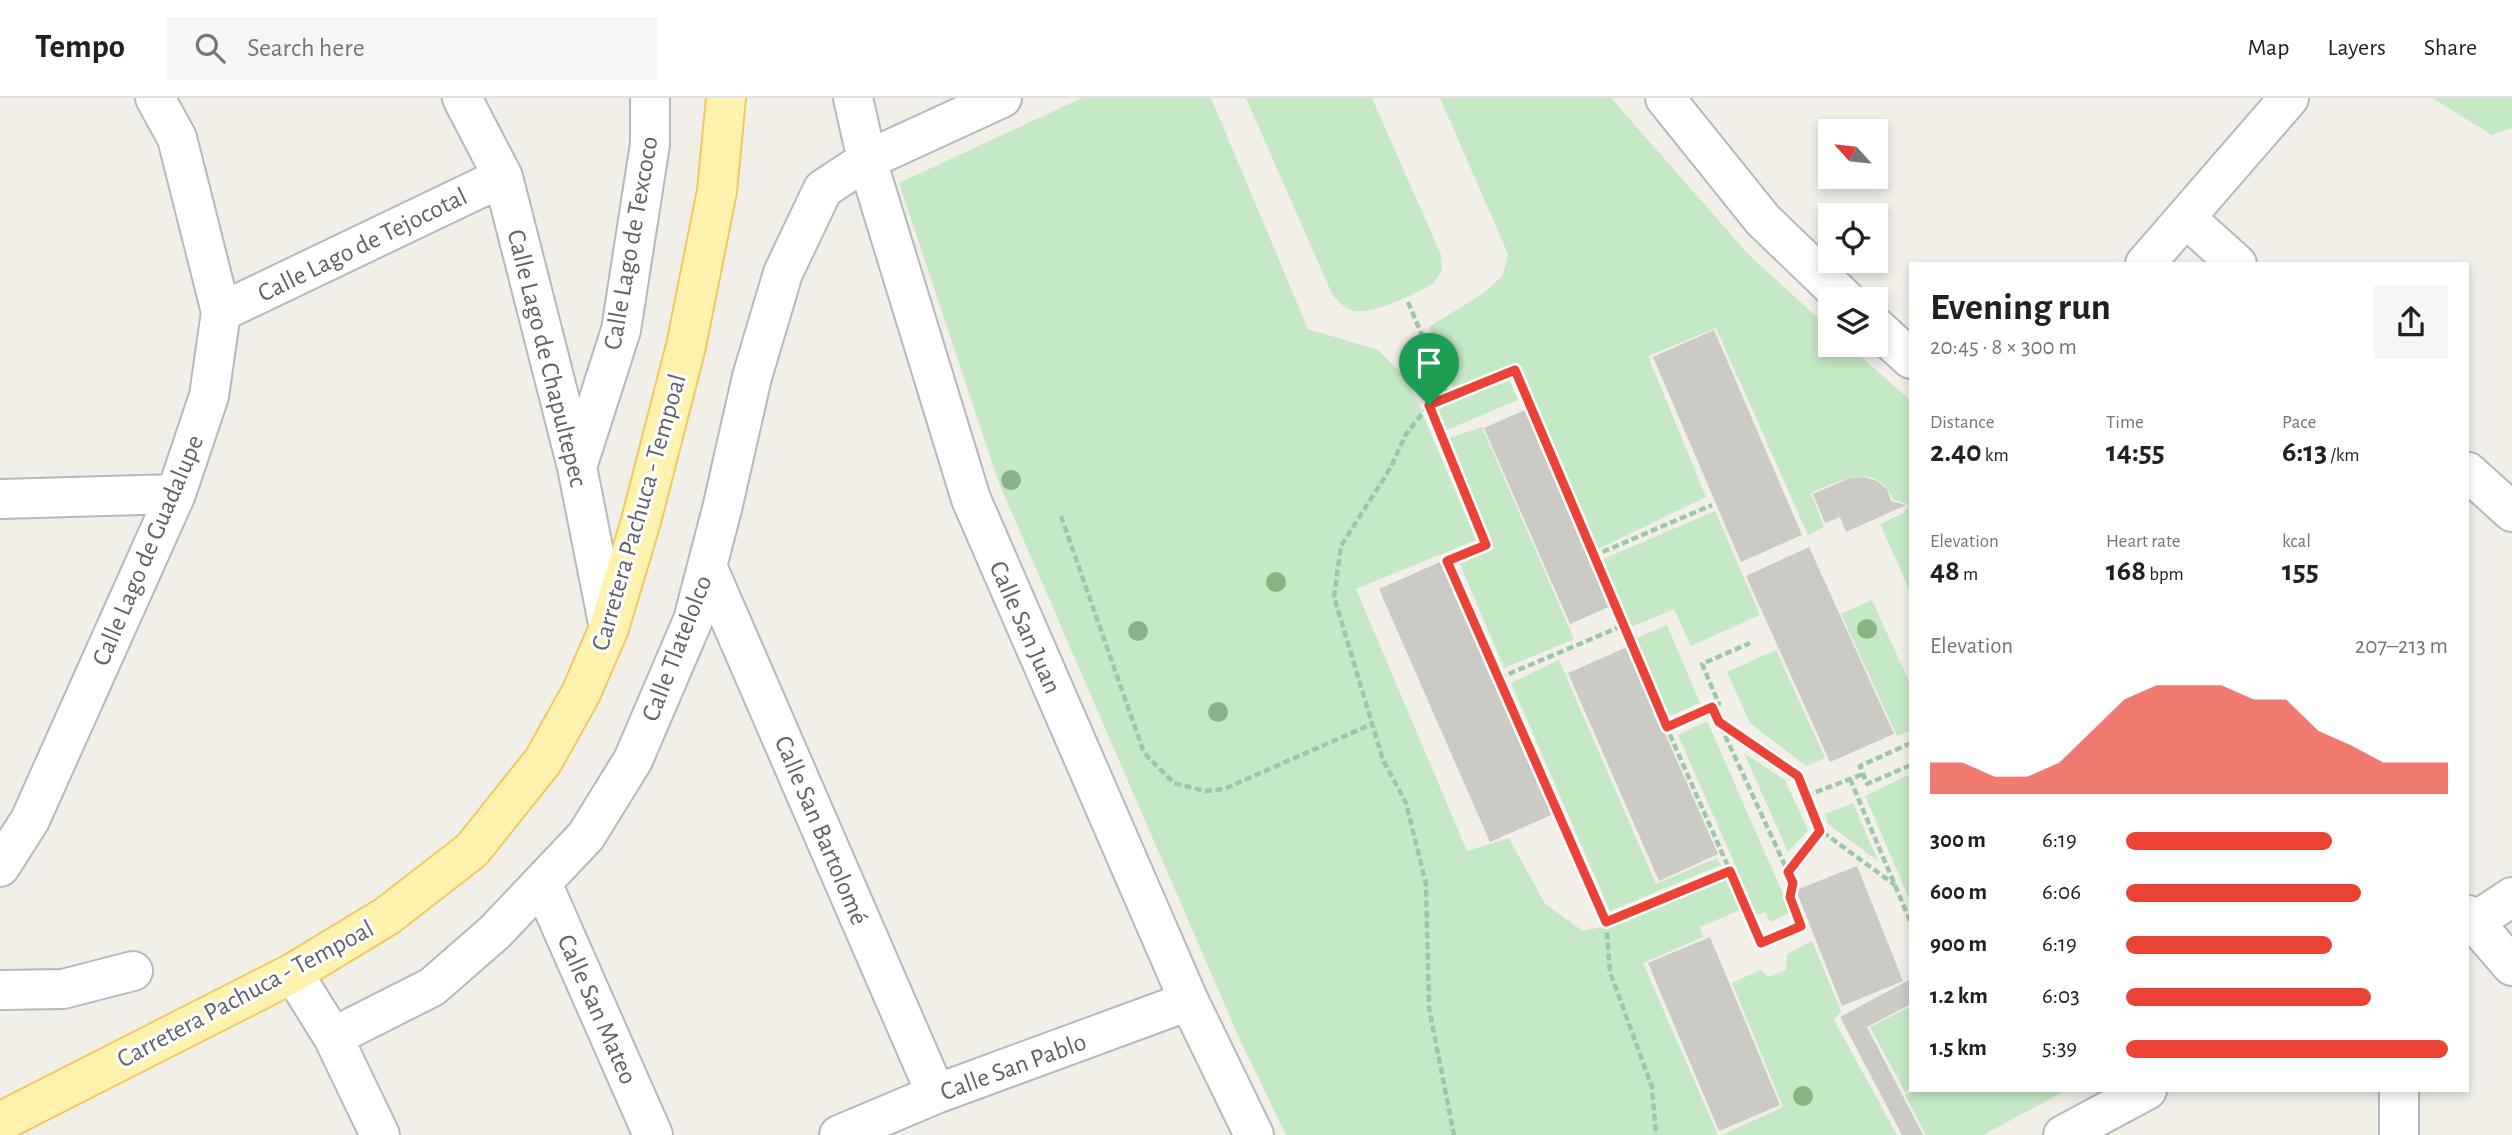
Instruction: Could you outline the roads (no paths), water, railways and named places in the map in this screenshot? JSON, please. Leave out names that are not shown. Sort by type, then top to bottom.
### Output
[{"type":"main road","name":"Carretera Pachuca - Tempoal","points":[[0,1122],[293,974],[387,916],[472,850],[543,761],[581,693],[609,628],[641,521],[686,346],[717,191],[726,98]]},
{"type":"street","name":"Calle Lago de Guadalupe","points":[[0,867],[30,820],[176,494],[209,396],[221,312],[177,138],[155,98]]},
{"type":"street","name":"Calle Lago de Chapultepec","points":[[462,98],[503,177],[577,467],[609,628]]},
{"type":"street","name":"Calle Lago de Texcoco","points":[[577,467],[621,330],[650,144],[650,98]]},
{"type":"street","name":"Calle San Juan","points":[[853,98],[867,160],[971,499],[1189,1001],[1254,1135]]},
{"type":"street","name":"Calle Tlatelolco","points":[[333,1037],[432,987],[495,932],[586,836],[633,760],[693,620],[751,377],[783,273],[823,188],[867,160],[1002,98]]},
{"type":"street","points":[[1665,98],[1763,220],[1832,287]]},
{"type":"street","points":[[2147,262],[2289,98]]},
{"type":"street","name":"Calle Lago de Tejocotal","points":[[221,312],[503,177]]},
{"type":"street","points":[[2186,218],[2235,262]]},
{"type":"street","points":[[1888,338],[1909,357]]},
{"type":"street","points":[[2469,473],[2512,512]]},
{"type":"street","points":[[0,499],[176,494]]},
{"type":"street","name":"Calle San Bartolomé","points":[[707,566],[936,1094]]},
{"type":"street","name":"Calle San Mateo","points":[[542,883],[653,1135]]},
{"type":"street","points":[[2512,897],[2469,922],[2512,966]]},
{"type":"street","points":[[0,990],[63,989],[133,971]]},
{"type":"street","points":[[293,974],[333,1037],[380,1135]]},
{"type":"street","name":"Calle San Pablo","points":[[839,1135],[936,1094],[1189,1001]]},
{"type":"street","points":[[2399,1092],[2399,1135]]},
{"type":"street","points":[[2063,1135],[2136,1108]]}]
